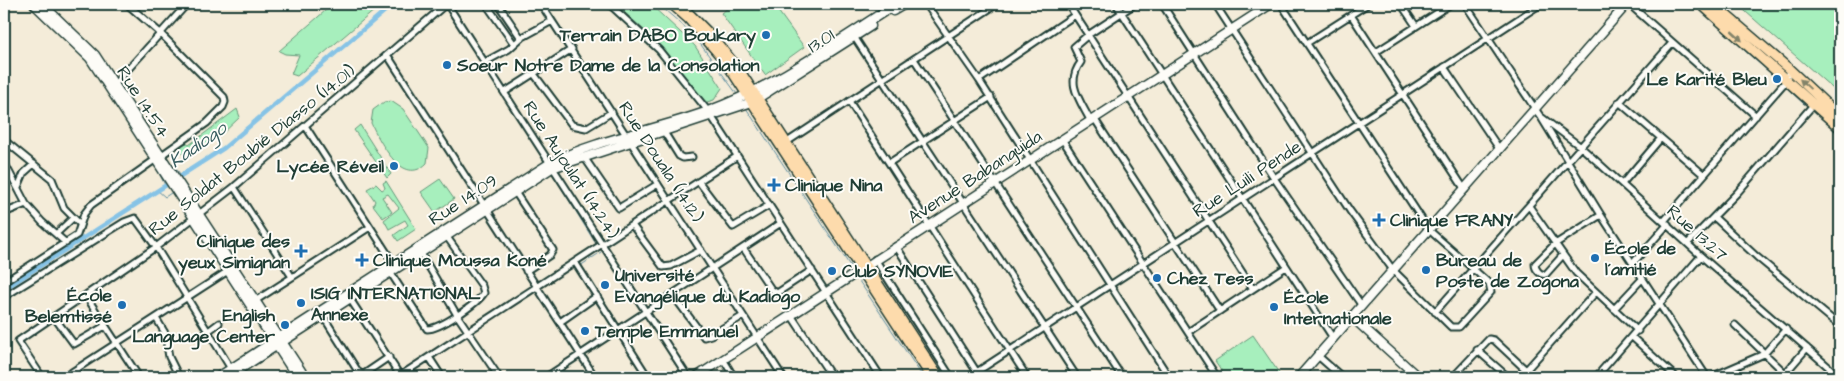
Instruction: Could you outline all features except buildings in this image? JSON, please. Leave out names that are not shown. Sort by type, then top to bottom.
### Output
[{"type":"highway","points":[[1700,4],[1840,128]]},
{"type":"highway","points":[[1713,4],[1789,69],[1840,117]]},
{"type":"main road","points":[[671,4],[688,19],[716,50],[787,142],[931,377]]},
{"type":"main road","points":[[680,4],[718,43],[863,267],[939,377]]},
{"type":"street","name":"Rue 14.54","points":[[34,4],[87,55],[112,87]]},
{"type":"street","name":"Rue 14.54","points":[[42,4],[88,47],[176,185],[255,301],[278,342],[305,377]]},
{"type":"street","points":[[4,282],[77,235],[80,224],[91,205],[159,159],[207,123],[219,113],[225,102],[224,97],[160,32],[127,4]]},
{"type":"street","points":[[112,87],[187,4]]},
{"type":"street","name":"Rue Soldat Boubié Diasso (14.01)","points":[[42,377],[18,341],[156,247],[234,187],[306,127],[446,4]]},
{"type":"street","name":"Rue Aujoulat (14.24)","points":[[446,4],[505,92],[688,377]]},
{"type":"street","points":[[486,4],[514,44]]},
{"type":"street","points":[[498,4],[521,38]]},
{"type":"street","name":"Rue Douala (14.12)","points":[[541,4],[572,49],[628,139],[700,250],[714,268],[783,377]]},
{"type":"street","points":[[608,4],[659,50],[710,114],[736,157],[881,377]]},
{"type":"street","name":"13.01","points":[[853,34],[896,4]]},
{"type":"street","name":"13.01","points":[[753,97],[853,34],[905,4]]},
{"type":"street","points":[[926,4],[979,80],[1109,286],[1169,377]]},
{"type":"street","points":[[787,142],[997,4]]},
{"type":"street","points":[[1068,4],[1253,289]]},
{"type":"street","points":[[1116,4],[1333,338]]},
{"type":"street","points":[[1135,4],[1088,35],[1074,47],[1081,62],[1073,73],[1074,88],[1092,119],[1220,310]]},
{"type":"street","points":[[1162,4],[1274,178],[1362,306]]},
{"type":"street","points":[[1215,4],[1393,270],[1453,328],[1460,327],[1491,292],[1489,283],[1429,230],[1281,4]]},
{"type":"street","name":"Avenue Babanguida","points":[[696,377],[1231,28],[1271,4]]},
{"type":"street","points":[[1307,43],[1368,4]]},
{"type":"street","points":[[1401,4],[1416,26]]},
{"type":"street","points":[[1376,52],[1451,4]]},
{"type":"street","points":[[1465,4],[1538,113],[1659,305],[1709,377],[1764,354],[1786,329]]},
{"type":"street","name":"Rue Luili Pende","points":[[969,377],[978,375],[1076,306],[1541,4]]},
{"type":"street","points":[[1299,377],[1500,150],[1538,113],[1628,4],[1705,69],[1756,116]]},
{"type":"street","points":[[979,80],[1075,15]]},
{"type":"street","points":[[1350,15],[1465,190]]},
{"type":"street","points":[[484,62],[552,21]]},
{"type":"street","points":[[853,34],[1076,377]]},
{"type":"street","points":[[1435,312],[1672,43]]},
{"type":"street","points":[[505,92],[572,49]]},
{"type":"street","points":[[388,56],[536,288],[596,377]]},
{"type":"street","points":[[914,59],[1122,377]]},
{"type":"street","points":[[1444,67],[1500,150]]},
{"type":"street","points":[[1633,263],[1704,175],[1786,81],[1789,69]]},
{"type":"street","points":[[534,74],[572,125],[586,128],[612,112]]},
{"type":"street","name":"Rue 14.09","points":[[419,251],[447,237],[486,208],[515,192],[551,166],[628,139],[664,132],[753,97]]},
{"type":"street","points":[[889,163],[924,142],[990,97]]},
{"type":"street","points":[[849,101],[1027,377]]},
{"type":"street","points":[[1619,102],[1704,175]]},
{"type":"street","points":[[1688,243],[1769,158],[1813,105]]},
{"type":"street","name":"Rue 13.27","points":[[1538,113],[1581,147],[1701,256],[1840,377]]},
{"type":"street","name":"Rue 14.09","points":[[218,377],[232,374],[278,342],[551,166],[628,139],[710,114]]},
{"type":"street","points":[[306,127],[389,256],[391,269],[424,328],[432,328],[457,315],[480,299],[484,289],[447,237]]},
{"type":"street","points":[[664,132],[680,156],[683,158],[692,157]]},
{"type":"street","points":[[1622,184],[1661,138]]},
{"type":"street","points":[[1062,139],[1217,377]]},
{"type":"street","points":[[4,140],[52,178],[64,208],[80,224]]},
{"type":"street","points":[[584,156],[619,208],[658,184]]},
{"type":"street","points":[[350,299],[389,357],[400,377],[736,157]]},
{"type":"street","points":[[4,162],[26,204],[46,226],[57,233],[66,243]]},
{"type":"street","points":[[18,188],[19,180],[34,164]]},
{"type":"street","points":[[699,182],[733,227],[768,206]]},
{"type":"street","points":[[234,187],[292,277]]},
{"type":"street","points":[[515,192],[552,250],[550,255],[526,271]]},
{"type":"street","points":[[4,213],[26,204]]},
{"type":"street","points":[[1529,206],[1576,273],[1638,331]]},
{"type":"street","points":[[196,215],[228,271],[278,342],[297,377]]},
{"type":"street","points":[[1563,255],[1546,274],[1541,274],[1536,268],[1535,264],[1555,244],[1601,215]]},
{"type":"street","points":[[1714,217],[1757,257],[1840,326]]},
{"type":"street","points":[[57,233],[73,218]]},
{"type":"street","points":[[4,298],[130,218],[135,218],[156,247],[232,374]]},
{"type":"street","points":[[546,377],[553,375],[581,354],[781,223]]},
{"type":"street","points":[[632,225],[663,267],[671,266],[700,250]]},
{"type":"street","points":[[255,301],[370,227]]},
{"type":"street","points":[[896,246],[978,375]]},
{"type":"street","points":[[744,249],[771,289],[779,292],[812,270]]},
{"type":"street","points":[[419,251],[457,315],[499,377]]},
{"type":"street","points":[[1596,377],[1638,331],[1701,256]]},
{"type":"street","points":[[875,259],[951,377]]},
{"type":"street","points":[[575,262],[648,377]]},
{"type":"street","points":[[1188,332],[1286,267]]},
{"type":"street","name":"Rue 14.09","points":[[278,342],[350,299],[391,269]]},
{"type":"street","points":[[64,377],[228,271]]},
{"type":"street","points":[[1614,308],[1642,279]]},
{"type":"street","points":[[1520,377],[1596,292]]},
{"type":"street","points":[[673,295],[701,334],[708,337],[743,316]]},
{"type":"street","points":[[86,296],[139,377]]},
{"type":"street","points":[[560,322],[597,296]]},
{"type":"street","points":[[791,315],[832,377]]},
{"type":"street","points":[[54,316],[74,344],[106,326]]},
{"type":"street","points":[[323,316],[359,372],[364,374],[389,357]]},
{"type":"street","points":[[1352,317],[1418,377]]},
{"type":"street","points":[[156,318],[167,338],[169,357],[177,373],[175,377]]},
{"type":"street","points":[[207,332],[219,323]]},
{"type":"street","points":[[1735,325],[1784,375],[1807,348]]},
{"type":"street","points":[[1632,337],[1676,377]]},
{"type":"street","points":[[1453,377],[1477,350],[1488,340],[1493,339],[1526,370]]},
{"type":"street","points":[[1477,350],[1508,377]]},
{"type":"street","points":[[1317,355],[1342,377]]},
{"type":"street","points":[[428,357],[442,377]]},
{"type":"street","points":[[723,359],[734,377]]},
{"type":"street","points":[[75,370],[80,377]]},
{"type":"street","points":[[1733,377],[1738,372]]},
{"type":"green space","points":[[333,4],[382,4],[297,76],[291,74],[299,55],[285,54],[279,51]]},
{"type":"green space","points":[[615,4],[650,4],[695,46],[722,88],[714,100],[707,102],[703,100],[652,37]]},
{"type":"green space","name":"Terrain DABO Boukary","points":[[734,4],[773,4],[804,47],[765,75],[721,13]]},
{"type":"green space","points":[[1737,4],[1840,4],[1840,95]]},
{"type":"green space","points":[[391,101],[403,109],[429,148],[427,163],[418,169],[409,170],[393,160],[371,123],[373,110],[384,102]]},
{"type":"green space","points":[[237,109],[240,117],[220,136],[190,156],[181,153],[181,145],[186,143],[189,145]]},
{"type":"green space","points":[[360,125],[391,174],[387,178],[354,130]]},
{"type":"green space","points":[[440,179],[454,199],[435,212],[421,192]]},
{"type":"green space","points":[[386,181],[416,229],[398,241],[394,235],[408,225],[405,220],[389,229],[384,220],[399,208],[388,194],[382,197],[392,212],[383,218],[373,205],[375,201],[367,189],[376,184],[382,190],[385,188],[383,183]]},
{"type":"green space","points":[[1253,335],[1279,373],[1274,377],[1226,377],[1215,361]]},
{"type":"waterway","points":[[27,4],[43,18]]},
{"type":"waterway","name":"Kadiogo","points":[[4,289],[224,148],[393,4]]},
{"type":"waterway","points":[[658,4],[693,34],[737,94]]},
{"type":"waterway","points":[[445,8],[545,161]]},
{"type":"waterway","points":[[1744,50],[1777,79]]},
{"type":"waterway","points":[[84,57],[152,160]]},
{"type":"waterway","points":[[1791,92],[1804,104]]},
{"type":"waterway","points":[[746,108],[854,272]]},
{"type":"waterway","points":[[168,159],[181,175]]},
{"type":"waterway","points":[[156,167],[165,185]]},
{"type":"waterway","points":[[554,176],[596,244]]},
{"type":"waterway","points":[[157,190],[165,197],[171,193]]},
{"type":"waterway","points":[[580,266],[601,252]]},
{"type":"waterway","points":[[857,278],[923,377]]},
{"type":"waterway","points":[[619,337],[645,377]]},
{"type":"place","name":"Terrain DABO Boukary","points":[[766,35]]},
{"type":"place","name":"Soeur Notre Dame de la Consolation","points":[[447,65]]},
{"type":"place","name":"Le Karité Bleu","points":[[1777,79]]},
{"type":"place","name":"Lycée Réveil","points":[[394,166]]},
{"type":"place","name":"Clinique Nina","points":[[774,185]]},
{"type":"place","name":"Clinique FRANY","points":[[1379,220]]},
{"type":"place","name":"Clinique des yeux Simignan","points":[[301,251]]},
{"type":"place","name":"École de l´amitié","points":[[1595,258]]},
{"type":"place","name":"Clinique Moussa Koné","points":[[362,260]]},
{"type":"place","name":"Bureau de Poste de Zogona","points":[[1426,270]]},
{"type":"place","name":"Club SYNOVIE","points":[[832,271]]},
{"type":"place","name":"Chez Tess","points":[[1157,278]]},
{"type":"place","name":"Université Evangélique du Kadiogo","points":[[605,285]]},
{"type":"place","name":"ISIG INTERNATIONAL Annexe","points":[[301,303]]},
{"type":"place","name":"École Belemtissé","points":[[122,305]]},
{"type":"place","name":"École Internationale","points":[[1274,307]]},
{"type":"place","name":"English Language Center","points":[[285,325]]},
{"type":"place","name":"Temple Emmanuel","points":[[585,331]]}]
